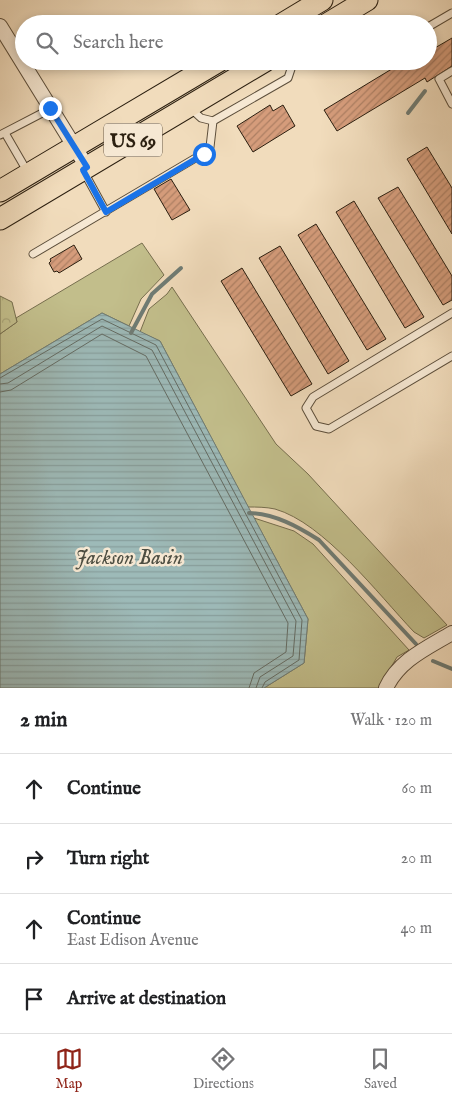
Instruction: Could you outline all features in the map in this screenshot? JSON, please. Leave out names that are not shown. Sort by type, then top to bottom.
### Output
[{"type":"main road","points":[[297,15],[322,0]]},
{"type":"main road","points":[[344,15],[367,0]]},
{"type":"main road","name":"US 69","points":[[0,191],[204,70]]},
{"type":"main road","name":"US 69","points":[[0,219],[250,70]]},
{"type":"street","points":[[0,26],[15,51]]},
{"type":"street","points":[[27,70],[85,168]]},
{"type":"street","points":[[386,688],[398,669],[408,660],[452,633]]},
{"type":"lane","points":[[437,21],[452,12]]},
{"type":"lane","points":[[189,107],[200,118],[213,121],[288,78],[291,70]]},
{"type":"lane","points":[[452,71],[439,79],[452,104]]},
{"type":"lane","points":[[29,174],[2,134],[50,108]]},
{"type":"lane","points":[[33,254],[204,154],[210,147],[213,121]]},
{"type":"lane","points":[[85,168],[106,212]]},
{"type":"lane","points":[[452,313],[313,397],[306,408],[316,426],[329,429],[452,356]]},
{"type":"green space","points":[[142,243],[164,275],[141,299],[129,326],[102,313],[0,374],[0,334],[17,322],[16,318]]},
{"type":"green space","points":[[172,287],[276,444],[308,474],[447,625],[424,638],[414,632],[349,561],[312,529],[294,517],[275,509],[248,507],[160,341],[140,332],[149,309],[167,294]]},
{"type":"green space","points":[[0,296],[12,302],[17,322],[0,334]]},
{"type":"green space","points":[[254,518],[294,531],[313,544],[409,650],[397,657],[379,688],[264,688],[304,663],[308,619]]},
{"type":"water","name":"Jackson Basin","points":[[102,313],[160,341],[308,619],[304,663],[264,688],[0,688],[0,374]]},
{"type":"building","points":[[452,38],[452,66],[427,82],[425,78],[337,131],[324,110],[390,70],[437,70],[437,47]]},
{"type":"building","points":[[270,105],[273,111],[283,105],[295,126],[253,152],[237,126]]},
{"type":"building","points":[[427,147],[452,188],[452,234],[407,159]]},
{"type":"building","points":[[171,179],[190,210],[172,220],[154,189]]},
{"type":"building","points":[[398,187],[452,276],[452,300],[443,305],[378,198]]},
{"type":"building","points":[[354,201],[424,317],[405,328],[336,212]]},
{"type":"building","points":[[316,224],[386,339],[367,350],[298,235]]},
{"type":"building","points":[[74,245],[82,259],[59,273],[57,271],[54,272],[49,263],[50,259]]},
{"type":"building","points":[[280,246],[349,361],[328,374],[259,258]]},
{"type":"building","points":[[242,268],[312,384],[291,396],[221,281]]},
{"type":"waterway","points":[[408,113],[425,91]]},
{"type":"waterway","points":[[131,333],[152,294],[181,268]]},
{"type":"waterway","points":[[249,513],[277,518],[319,540],[416,644]]},
{"type":"waterway","points":[[433,661],[452,669]]},
{"type":"route","points":[[50,108],[87,167],[83,170],[106,212],[204,154]]}]
